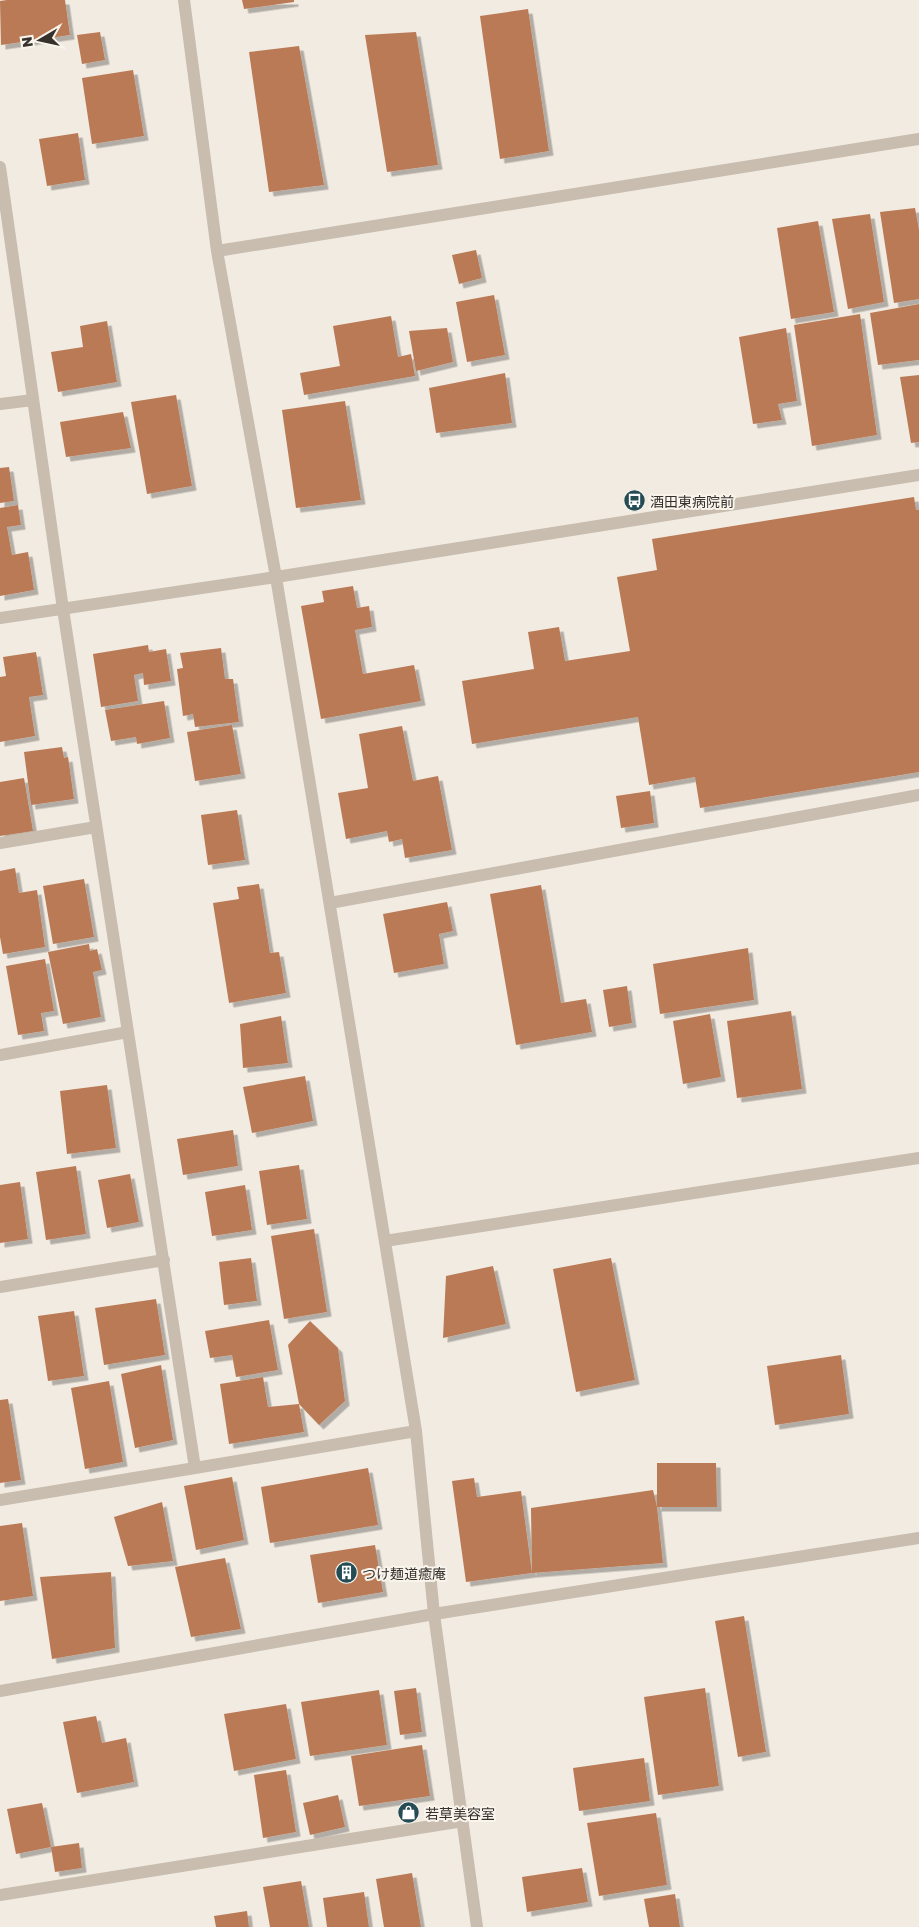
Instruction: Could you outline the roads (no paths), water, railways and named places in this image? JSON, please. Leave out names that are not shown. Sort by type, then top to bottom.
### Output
[{"type":"street","points":[[184,0],[217,251],[276,577],[416,1431],[434,1614],[477,1927]]},
{"type":"street","points":[[217,251],[919,138]]},
{"type":"street","points":[[0,173],[63,609],[196,1468]]},
{"type":"street","points":[[0,404],[33,400]]},
{"type":"street","points":[[0,618],[276,577],[919,474]]},
{"type":"street","points":[[330,902],[919,794]]},
{"type":"street","points":[[0,843],[96,827]]},
{"type":"street","points":[[0,1055],[128,1032]]},
{"type":"street","points":[[385,1241],[919,1158]]},
{"type":"street","points":[[0,1287],[164,1260]]},
{"type":"street","points":[[0,1500],[416,1431]]},
{"type":"street","points":[[0,1691],[434,1614],[919,1538]]},
{"type":"street","points":[[0,1895],[463,1821]]},
{"type":"place","name":"酒田東病院前","points":[[634,501]]},
{"type":"place","name":"つけ麺道癒庵","points":[[346,1573]]},
{"type":"place","name":"若草美容室","points":[[409,1813]]}]
